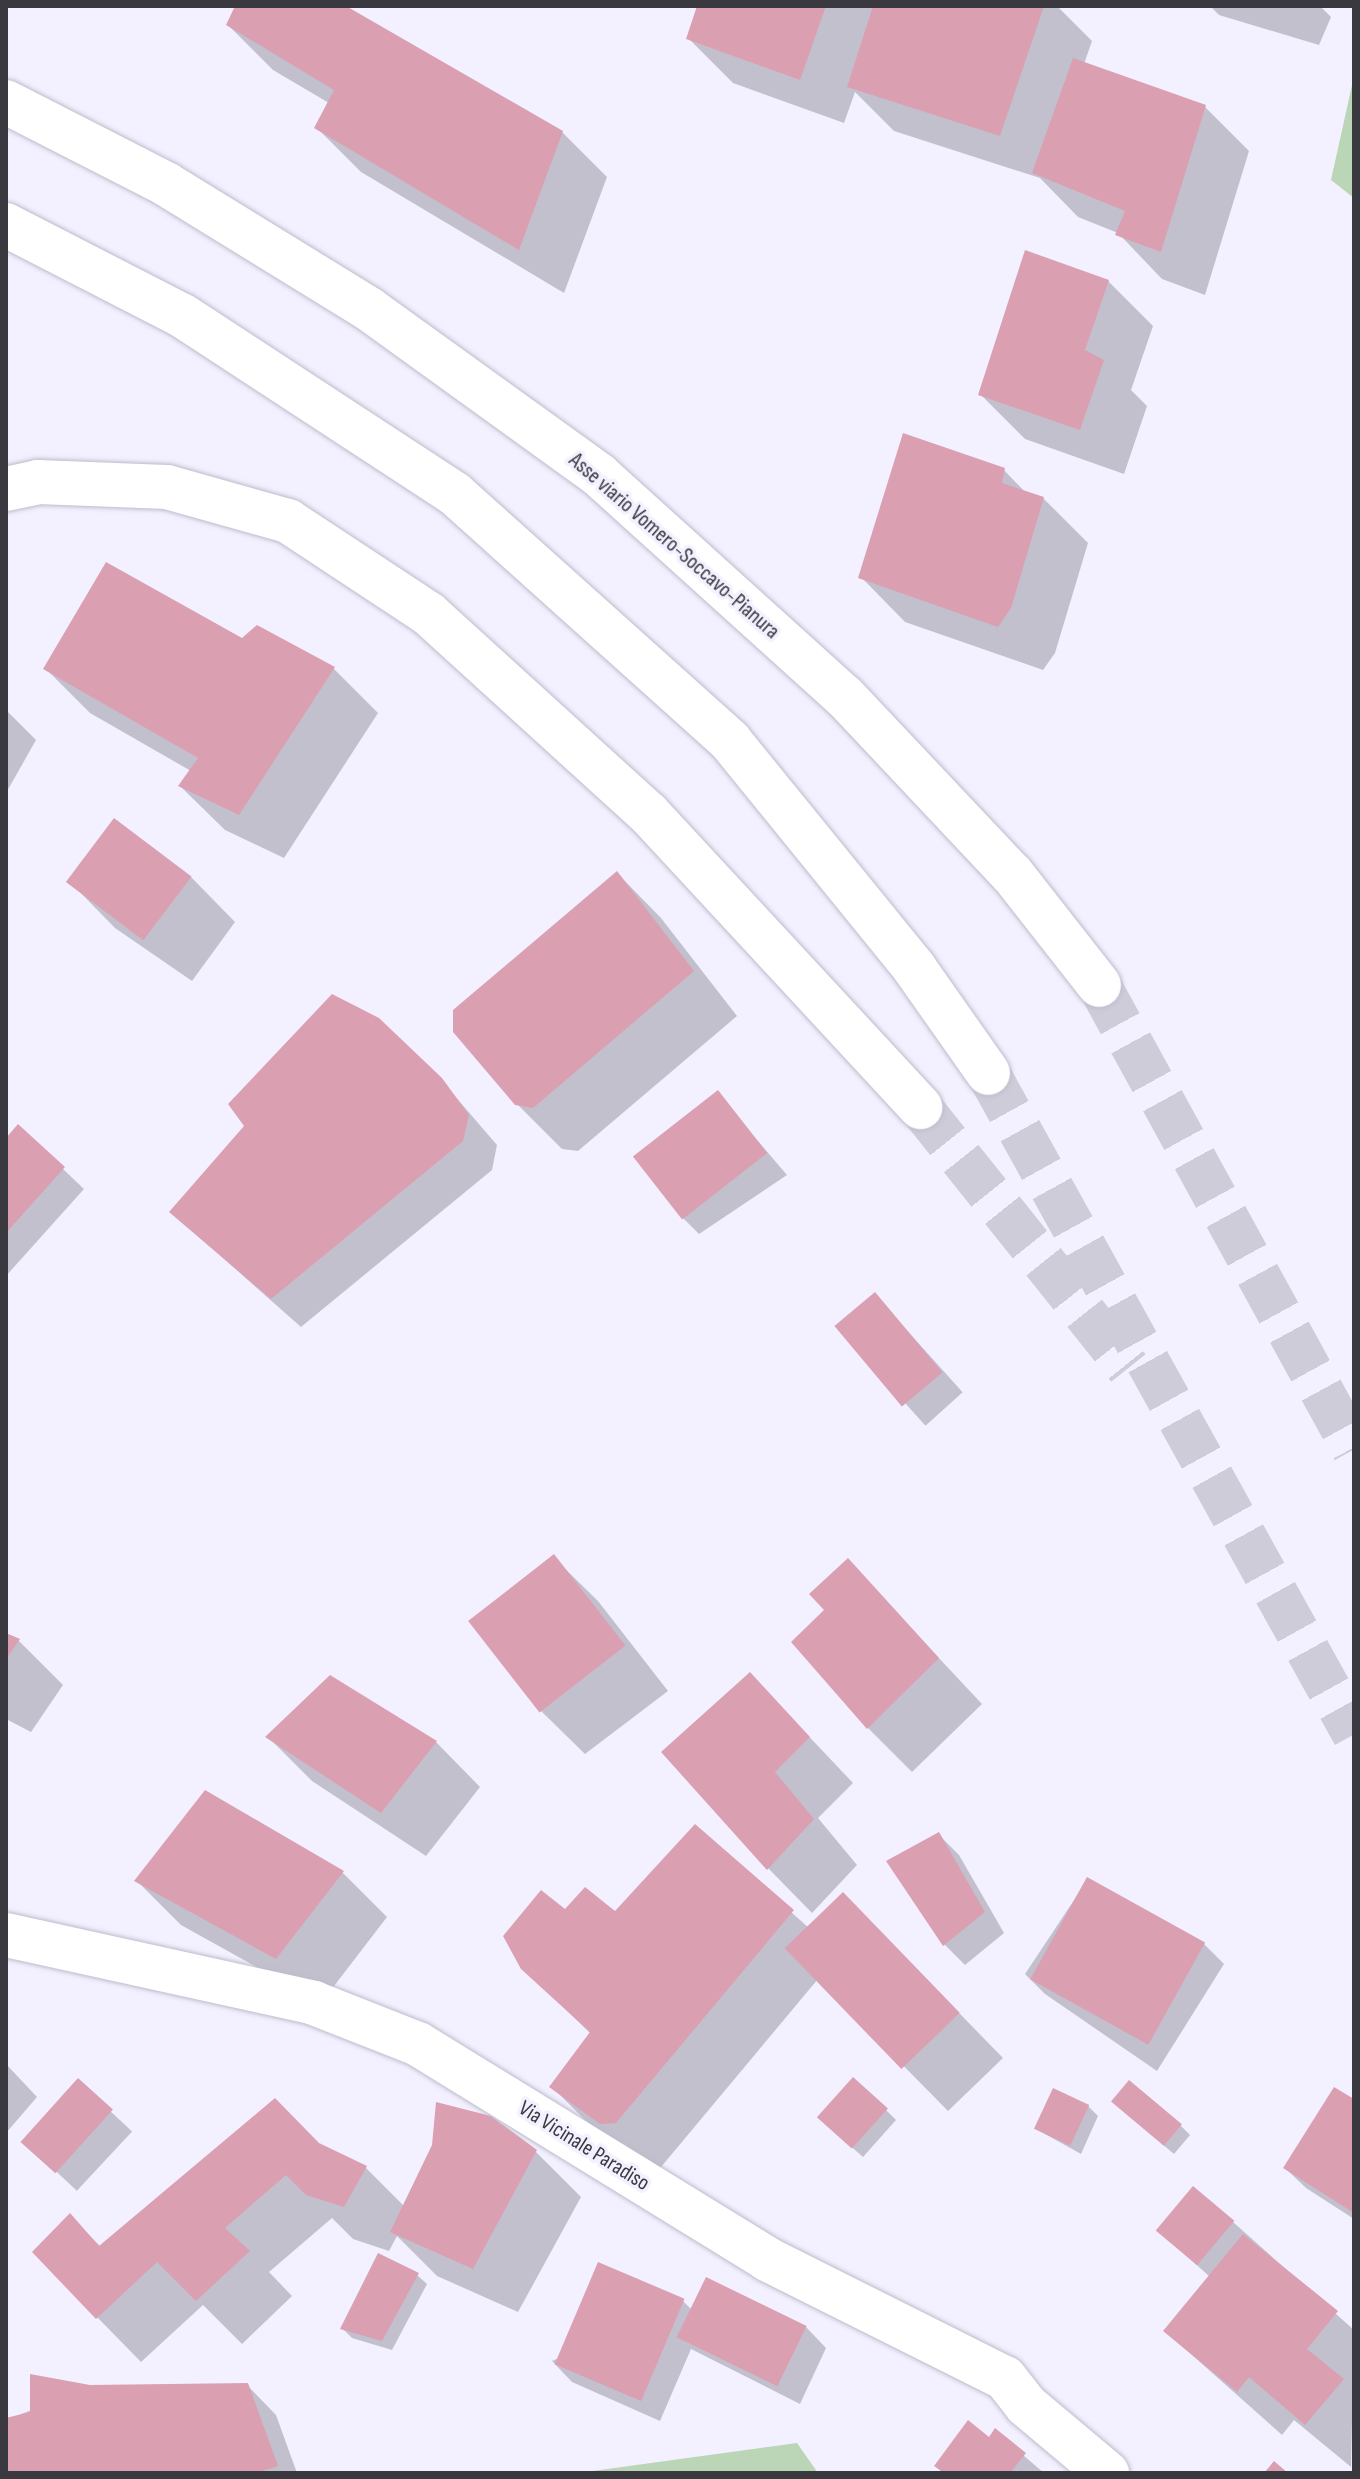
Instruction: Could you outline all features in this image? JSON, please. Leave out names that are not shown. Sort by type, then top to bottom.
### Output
[{"type":"main road","name":"Asse viario Vomero-Soccavo-Pianura","points":[[6,102],[166,184],[369,309],[599,475],[844,696],[1012,874],[1099,985]]},
{"type":"main road","points":[[6,225],[183,316],[455,494],[730,741],[915,969],[988,1073]]},
{"type":"main road","points":[[6,489],[38,482],[167,487],[288,521],[429,614],[648,813],[856,1034],[920,1107]]},
{"type":"main road","name":"Via Vicinale Paradiso","points":[[6,1935],[314,2003],[418,2044],[767,2259],[1005,2378],[1026,2405],[1107,2473]]},
{"type":"green space","points":[[1354,76],[1354,198],[1331,180]]},
{"type":"green space","points":[[797,2443],[818,2473],[578,2473]]},
{"type":"building","points":[[235,6],[346,6],[563,131],[519,250],[314,128],[334,90],[226,25]]},
{"type":"building","points":[[697,6],[826,6],[800,80],[686,39]]},
{"type":"building","points":[[873,6],[1044,6],[1000,136],[847,87]]},
{"type":"building","points":[[1073,58],[1206,105],[1161,252],[1115,235],[1125,211],[1032,173]]},
{"type":"building","points":[[1025,250],[1109,280],[1085,350],[1104,360],[1080,430],[978,395]]},
{"type":"building","points":[[903,433],[1005,468],[1002,483],[1044,497],[1011,608],[998,627],[858,578]]},
{"type":"building","points":[[106,562],[242,638],[257,625],[335,667],[239,815],[178,786],[198,758],[43,669]]},
{"type":"building","points":[[114,818],[191,876],[143,940],[66,882]]},
{"type":"building","points":[[617,871],[694,971],[533,1108],[515,1105],[453,1032],[453,1010]]},
{"type":"building","points":[[332,994],[379,1018],[442,1078],[469,1115],[463,1141],[271,1299],[169,1212],[244,1126],[228,1104]]},
{"type":"building","points":[[718,1090],[767,1153],[682,1220],[633,1156]]},
{"type":"building","points":[[18,1124],[65,1167],[6,1233],[6,1138]]},
{"type":"building","points":[[875,1292],[942,1372],[902,1407],[834,1326]]},
{"type":"building","points":[[554,1554],[625,1645],[540,1713],[468,1621]]},
{"type":"building","points":[[848,1558],[939,1658],[867,1729],[791,1642],[824,1610],[809,1594]]},
{"type":"building","points":[[6,1633],[20,1639],[6,1659]]},
{"type":"building","points":[[750,1672],[810,1737],[775,1772],[814,1819],[767,1870],[661,1752]]},
{"type":"building","points":[[330,1675],[437,1741],[381,1813],[265,1737]]},
{"type":"building","points":[[205,1790],[344,1871],[276,1959],[134,1881]]},
{"type":"building","points":[[695,1824],[794,1910],[616,2123],[600,2124],[549,2087],[590,2032],[521,1969],[503,1936],[541,1890],[565,1909],[585,1887],[615,1911]]},
{"type":"building","points":[[939,1832],[985,1912],[943,1946],[886,1861]]},
{"type":"building","points":[[1087,1877],[1205,1942],[1148,2045],[1030,1979]]},
{"type":"building","points":[[843,1892],[960,2013],[901,2069],[785,1948]]},
{"type":"building","points":[[853,2077],[888,2108],[852,2149],[817,2117]]},
{"type":"building","points":[[78,2078],[113,2109],[55,2173],[20,2142]]},
{"type":"building","points":[[1129,2080],[1182,2124],[1164,2146],[1111,2101]]},
{"type":"building","points":[[1334,2087],[1354,2099],[1354,2213],[1283,2168]]},
{"type":"building","points":[[1053,2088],[1089,2105],[1070,2146],[1034,2129]]},
{"type":"building","points":[[275,2098],[319,2143],[367,2166],[344,2207],[306,2195],[286,2175],[225,2228],[250,2251],[196,2301],[157,2262],[96,2319],[32,2252],[70,2213],[99,2246]]},
{"type":"building","points":[[436,2102],[491,2116],[537,2150],[473,2269],[390,2232],[432,2145]]},
{"type":"building","points":[[1193,2186],[1234,2221],[1197,2265],[1156,2230]]},
{"type":"building","points":[[1243,2234],[1338,2311],[1307,2349],[1344,2379],[1305,2425],[1249,2377],[1237,2392],[1163,2331]]},
{"type":"building","points":[[378,2253],[419,2273],[382,2341],[340,2329]]},
{"type":"building","points":[[598,2262],[685,2299],[641,2401],[555,2364]]},
{"type":"building","points":[[706,2277],[807,2326],[777,2386],[677,2337]]},
{"type":"building","points":[[30,2374],[90,2385],[248,2383],[278,2466],[257,2473],[6,2473],[6,2418],[30,2412]]},
{"type":"building","points":[[968,2420],[989,2437],[995,2428],[1026,2453],[1010,2473],[944,2473],[934,2466]]},
{"type":"building","points":[[1274,2461],[1288,2473],[1264,2473]]},
{"type":"tunnel","points":[[1099,985],[1354,1450]]},
{"type":"tunnel","points":[[988,1073],[1354,1734]]},
{"type":"tunnel","points":[[920,1107],[1128,1368]]}]
